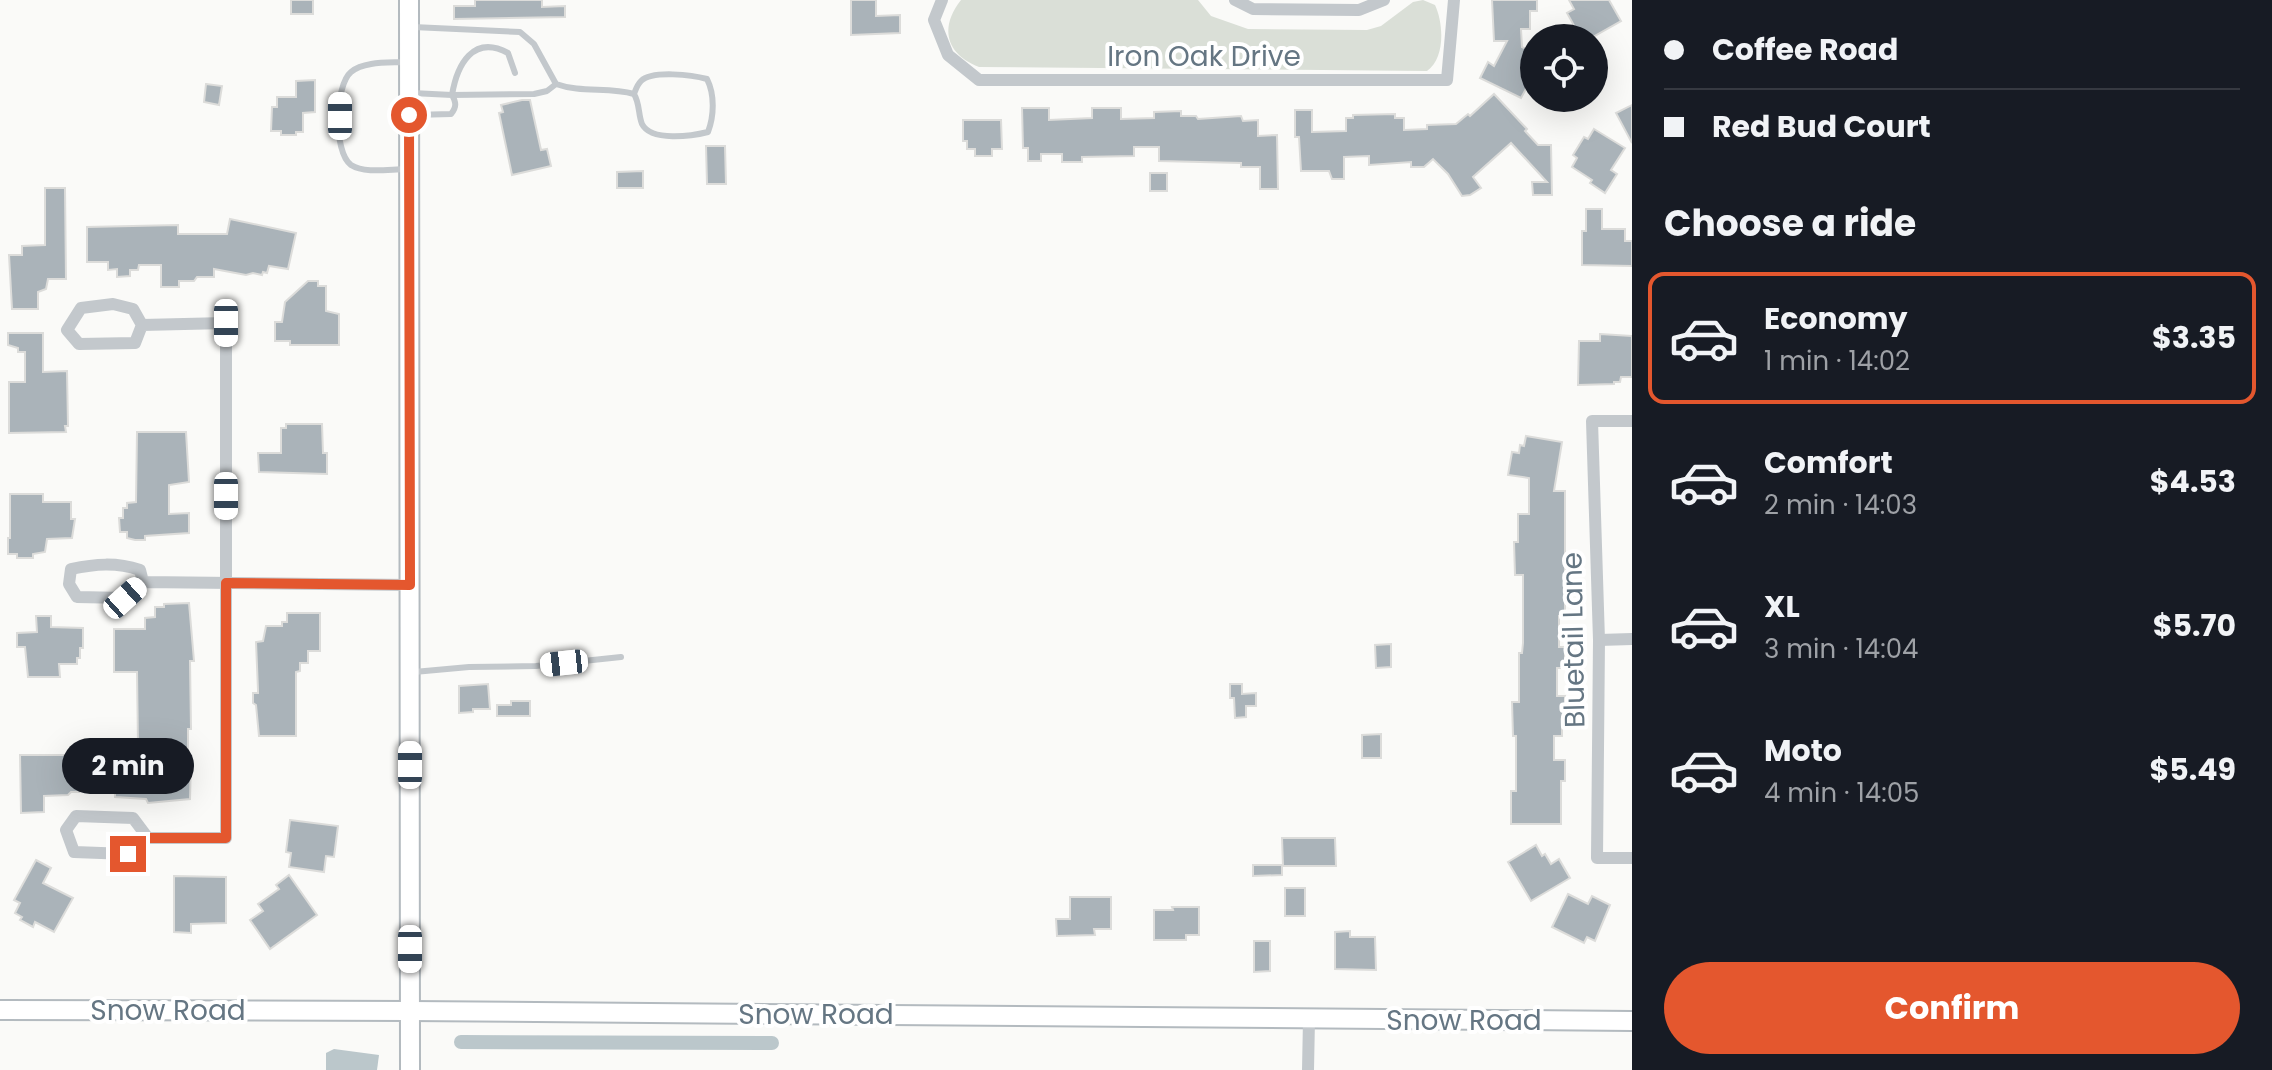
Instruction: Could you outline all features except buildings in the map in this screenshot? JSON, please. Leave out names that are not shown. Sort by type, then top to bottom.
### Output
[{"type":"main road","points":[[409,0],[410,1070]]},
{"type":"main road","name":"Snow Road","points":[[0,1010],[1632,1021]]},
{"type":"street","name":"Iron Oak Drive","points":[[942,0],[934,20],[948,55],[979,80],[1447,80],[1454,0]]},
{"type":"street","name":"Iron Oak Drive","points":[[1235,0],[1253,9],[1359,10],[1384,0]]},
{"type":"street","points":[[113,304],[133,309],[142,325],[135,343],[79,344],[67,330],[81,308],[113,304]]},
{"type":"street","points":[[142,325],[226,323],[226,838],[148,838],[128,854],[74,852],[66,830],[76,816],[133,818],[148,838]]},
{"type":"street","name":"Bluetail Lane","points":[[1632,421],[1592,421],[1599,640],[1597,858],[1632,858]]},
{"type":"street","points":[[143,582],[140,570],[123,564],[97,564],[71,569],[69,584],[77,597],[100,599],[125,598],[143,582],[410,585]]},
{"type":"street","points":[[1599,640],[1632,639]]},
{"type":"street","points":[[1308,1070],[1309,1019]]},
{"type":"lane","points":[[409,27],[520,32],[534,44],[556,84],[571,89],[634,94],[640,103],[641,121],[646,130],[657,135],[708,132],[712,120],[712,89],[707,79],[694,75],[652,76],[641,81],[634,94]]},
{"type":"lane","points":[[409,115],[451,114],[455,108],[452,95],[455,74],[470,53],[481,49],[501,49],[508,53],[515,73]]},
{"type":"lane","points":[[409,61],[367,65],[354,69],[344,78],[340,92],[339,140],[347,162],[355,167],[409,169]]},
{"type":"lane","points":[[409,93],[534,94],[547,91],[556,84]]},
{"type":"lane","points":[[410,673],[469,667],[536,666],[621,657]]},
{"type":"shaded area","points":[[961,0],[1198,0],[1211,16],[1248,29],[1367,30],[1381,26],[1413,2],[1423,0],[1435,5],[1441,41],[1437,58],[1427,71],[979,67],[959,55],[949,39],[950,20]]},
{"type":"shaded area","points":[[334,1049],[379,1055],[377,1070],[326,1070],[326,1053]]},
{"type":"waterway","points":[[461,1042],[772,1043]]},
{"type":"route","points":[[128,854],[148,838],[226,838],[226,583],[410,585],[409,115]]}]
